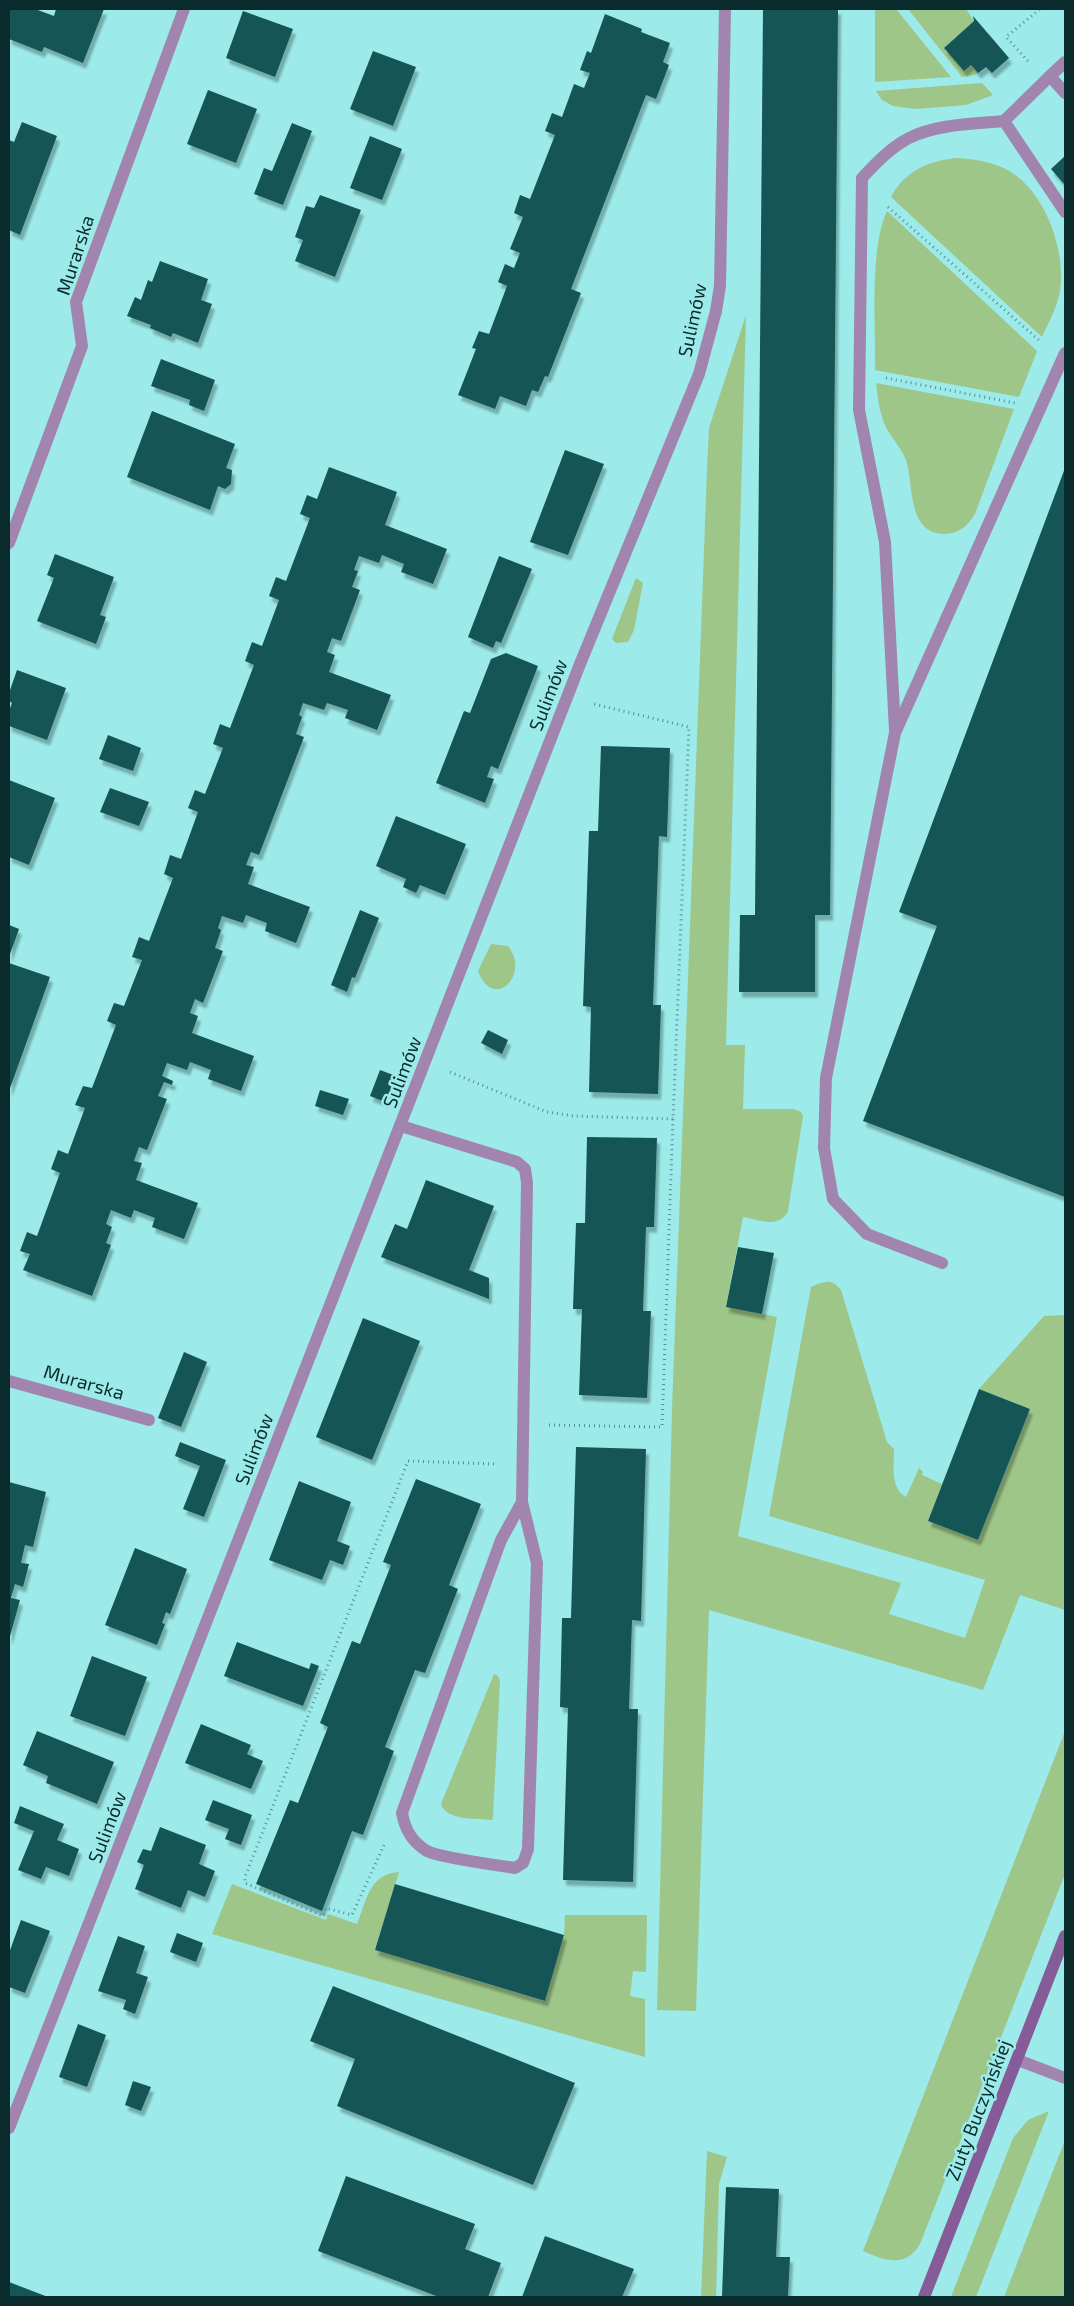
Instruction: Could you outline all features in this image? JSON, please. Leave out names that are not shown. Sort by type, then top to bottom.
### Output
[{"type":"main road","name":"Ziuty Buczyńskiej","points":[[924,2297],[1065,1936]]},
{"type":"street","name":"Murarska","points":[[9,543],[82,346],[76,302],[184,9]]},
{"type":"street","name":"Sulimów","points":[[9,2128],[426,1063],[566,698],[699,374],[716,311],[720,286],[725,9]]},
{"type":"street","points":[[896,733],[885,542],[859,410],[861,373],[862,178],[884,155],[909,138],[935,129],[1004,121],[1065,62]]},
{"type":"street","points":[[1048,78],[1065,93]]},
{"type":"street","points":[[1004,121],[1065,212]]},
{"type":"street","points":[[942,1263],[867,1234],[833,1200],[824,1148],[826,1078],[896,733],[1064,357]]},
{"type":"street","points":[[401,1126],[509,1159],[517,1162],[525,1169],[527,1200],[522,1502],[538,1564],[528,1849],[523,1863],[515,1868],[429,1852],[416,1843],[405,1828],[402,1813],[501,1540],[522,1502]]},
{"type":"street","name":"Murarska","points":[[9,1381],[149,1420]]},
{"type":"street","points":[[1018,2060],[1065,2078]]},
{"type":"path","points":[[1040,9],[1006,37],[1048,78]]},
{"type":"path","points":[[862,184],[1064,357]]},
{"type":"path","points":[[861,373],[1041,408]]},
{"type":"path","points":[[522,1425],[662,1427],[689,727],[566,698]]},
{"type":"path","points":[[426,1063],[547,1112],[574,1116],[673,1119]]},
{"type":"path","points":[[405,1828],[383,1846],[352,1915],[326,1908],[323,1916],[245,1883],[249,1868],[408,1462],[522,1465]]},
{"type":"green space","points":[[875,9],[896,9],[951,77],[875,82]]},
{"type":"green space","points":[[908,9],[966,9],[974,21],[944,48],[964,71],[971,65],[978,73],[962,77]]},
{"type":"green space","points":[[982,83],[993,95],[966,105],[916,109],[893,106],[882,100],[876,91]]},
{"type":"green space","points":[[956,158],[985,162],[1011,172],[1034,194],[1051,225],[1060,259],[1060,291],[1053,314],[1042,337],[891,197],[903,180],[918,169],[946,159]]},
{"type":"green space","points":[[887,211],[1037,351],[1019,397],[875,370],[874,311],[876,267],[881,227]]},
{"type":"green space","points":[[746,315],[726,1045],[745,1045],[743,1109],[793,1109],[801,1112],[803,1116],[788,1211],[784,1217],[774,1222],[743,1217],[726,1306],[777,1317],[738,1536],[901,1583],[889,1614],[965,1638],[985,1580],[769,1516],[811,1287],[820,1283],[831,1282],[841,1290],[887,1442],[894,1449],[894,1476],[897,1488],[906,1497],[919,1468],[923,1472],[922,1475],[942,1484],[928,1521],[978,1540],[1030,1409],[979,1389],[1044,1316],[1065,1315],[1065,1610],[1020,1595],[983,1690],[709,1610],[696,2011],[657,2010],[672,1409],[709,428]]},
{"type":"green space","points":[[876,383],[1014,409],[975,514],[959,531],[950,534],[932,532],[924,526],[918,517],[914,506],[906,460],[884,423]]},
{"type":"green space","points":[[636,578],[643,583],[634,630],[628,642],[616,643],[612,639]]},
{"type":"green space","points":[[491,944],[508,946],[514,957],[515,968],[513,977],[507,985],[500,989],[492,988],[485,983],[478,971]]},
{"type":"green space","points":[[494,1674],[498,1676],[500,1681],[493,1817],[492,1820],[463,1818],[449,1813],[441,1804]]},
{"type":"green space","points":[[1065,1731],[1065,1874],[920,2244],[908,2257],[894,2260],[879,2258],[863,2251]]},
{"type":"green space","points":[[399,1872],[375,1950],[544,2001],[564,1935],[565,1915],[647,1915],[646,1972],[633,1971],[630,1996],[645,1999],[645,2057],[212,1934],[232,1884],[326,1920],[328,1914],[357,1924],[370,1890],[375,1883],[389,1874]]},
{"type":"green space","points":[[1049,2111],[976,2297],[951,2297],[1013,2138],[1028,2120]]},
{"type":"green space","points":[[1065,2140],[1065,2297],[1004,2297]]},
{"type":"green space","points":[[707,2151],[727,2157],[719,2184],[716,2297],[701,2297]]},
{"type":"building","points":[[9,9],[35,9],[54,16],[56,9],[104,9],[83,63],[44,47],[42,52],[9,39]]},
{"type":"building","points":[[763,9],[838,9],[830,915],[815,915],[815,992],[739,992],[740,915],[755,915]]},
{"type":"building","points":[[243,11],[293,29],[275,77],[226,58]]},
{"type":"building","points":[[605,14],[642,29],[641,32],[670,43],[663,62],[669,65],[656,99],[646,95],[571,289],[581,293],[548,377],[545,376],[538,392],[532,390],[526,406],[500,396],[495,409],[458,395],[476,349],[472,348],[479,331],[489,334],[507,286],[498,282],[505,264],[514,268],[520,253],[510,249],[523,217],[514,213],[520,195],[530,199],[555,135],[545,131],[552,113],[562,117],[574,84],[584,88],[590,73],[580,70],[587,51],[591,53]]},
{"type":"building","points":[[973,16],[1009,58],[992,73],[986,67],[978,73],[971,65],[964,71],[944,48],[974,21]]},
{"type":"building","points":[[373,51],[416,67],[393,126],[350,109]]},
{"type":"building","points":[[208,90],[257,109],[236,163],[187,144]]},
{"type":"building","points":[[22,122],[57,136],[20,235],[9,230],[9,140],[14,142]]},
{"type":"building","points":[[292,123],[312,131],[283,205],[254,194],[264,168],[272,171]]},
{"type":"building","points":[[370,136],[402,149],[382,200],[350,188]]},
{"type":"building","points":[[1065,156],[1065,185],[1051,169]]},
{"type":"building","points":[[320,195],[361,210],[335,277],[295,261],[303,240],[295,237],[306,206],[314,208]]},
{"type":"building","points":[[160,261],[208,279],[201,300],[212,304],[198,343],[173,333],[171,337],[150,328],[151,325],[127,316],[135,297],[141,300],[148,280],[152,282]]},
{"type":"building","points":[[161,359],[215,380],[204,411],[189,405],[190,400],[151,386]]},
{"type":"building","points":[[152,411],[235,444],[226,468],[232,470],[231,484],[225,489],[218,486],[210,510],[127,477]]},
{"type":"building","points":[[565,450],[604,464],[568,555],[530,542]]},
{"type":"building","points":[[329,467],[397,492],[385,525],[447,549],[433,584],[401,572],[404,564],[382,555],[379,563],[359,556],[354,570],[358,571],[352,587],[360,590],[341,641],[332,638],[327,652],[335,655],[329,672],[391,695],[377,730],[345,718],[348,710],[327,703],[324,710],[303,703],[299,715],[302,717],[296,734],[304,737],[259,855],[251,852],[246,865],[254,867],[248,884],[310,907],[296,943],[265,931],[267,923],[246,915],[243,923],[222,916],[218,928],[221,930],[215,948],[223,951],[203,1003],[195,999],[190,1013],[198,1016],[192,1033],[254,1056],[241,1091],[208,1079],[211,1070],[190,1062],[187,1070],[167,1063],[162,1076],[173,1081],[172,1085],[164,1082],[158,1096],[167,1099],[147,1150],[139,1147],[134,1161],[142,1163],[136,1180],[198,1203],[184,1239],[152,1227],[155,1218],[134,1210],[131,1218],[111,1210],[106,1224],[112,1227],[106,1243],[111,1245],[92,1296],[23,1270],[30,1254],[20,1251],[27,1232],[37,1236],[60,1173],[51,1169],[58,1150],[68,1154],[85,1108],[75,1105],[83,1086],[92,1088],[116,1025],[107,1021],[114,1003],[124,1006],[142,960],[132,957],[139,937],[149,941],[173,878],[164,874],[170,855],[181,859],[198,812],[188,808],[195,790],[205,794],[223,748],[213,744],[220,724],[230,728],[254,665],[245,661],[252,642],[262,646],[279,600],[269,596],[276,577],[286,581],[310,518],[300,514],[307,495],[317,499]]},
{"type":"building","points":[[1065,468],[1065,1197],[863,1121],[937,926],[899,912]]},
{"type":"building","points":[[55,554],[114,577],[100,615],[106,617],[96,644],[37,621],[54,578],[47,575]]},
{"type":"building","points":[[499,556],[532,569],[501,643],[496,641],[493,648],[468,637]]},
{"type":"building","points":[[506,653],[538,666],[498,769],[491,766],[487,777],[494,779],[485,803],[436,783],[464,711],[470,713],[491,659]]},
{"type":"building","points":[[17,670],[66,688],[47,740],[9,726],[9,711],[12,703],[9,701],[9,693]]},
{"type":"building","points":[[108,735],[141,748],[133,771],[99,759]]},
{"type":"building","points":[[601,746],[670,748],[667,837],[659,836],[653,1005],[661,1005],[658,1094],[589,1092],[591,1007],[583,1006],[589,831],[598,831]]},
{"type":"building","points":[[9,780],[55,798],[29,865],[9,857]]},
{"type":"building","points":[[110,788],[149,802],[139,826],[100,812]]},
{"type":"building","points":[[396,816],[466,844],[445,895],[420,885],[416,893],[403,887],[406,879],[376,866]]},
{"type":"building","points":[[360,910],[379,918],[355,978],[352,977],[347,992],[331,985]]},
{"type":"building","points":[[9,925],[19,929],[9,957]]},
{"type":"building","points":[[9,963],[50,977],[9,1091]]},
{"type":"building","points":[[488,1030],[508,1040],[502,1054],[481,1043]]},
{"type":"building","points":[[380,1070],[396,1076],[385,1102],[370,1096]]},
{"type":"building","points":[[320,1090],[349,1099],[343,1115],[315,1106]]},
{"type":"building","points":[[587,1137],[657,1138],[654,1227],[646,1227],[643,1311],[651,1311],[647,1398],[579,1395],[582,1309],[573,1309],[576,1223],[585,1223]]},
{"type":"building","points":[[426,1180],[494,1206],[469,1270],[489,1278],[489,1299],[381,1257],[395,1224],[407,1229]]},
{"type":"building","points":[[738,1247],[774,1253],[762,1314],[726,1307]]},
{"type":"building","points":[[363,1318],[420,1341],[372,1460],[316,1437]]},
{"type":"building","points":[[184,1352],[207,1362],[181,1427],[158,1418]]},
{"type":"building","points":[[979,1389],[1030,1409],[978,1540],[928,1521]]},
{"type":"building","points":[[180,1442],[226,1460],[204,1517],[183,1509],[200,1466],[175,1456]]},
{"type":"building","points":[[576,1447],[646,1449],[641,1621],[632,1620],[629,1709],[638,1709],[633,1882],[563,1880],[568,1708],[560,1707],[562,1618],[571,1618]]},
{"type":"building","points":[[416,1479],[481,1504],[449,1585],[458,1589],[425,1673],[415,1670],[385,1747],[394,1751],[363,1835],[352,1831],[322,1911],[256,1884],[290,1800],[298,1803],[328,1727],[320,1723],[352,1641],[360,1644],[391,1565],[383,1562]]},
{"type":"building","points":[[299,1481],[351,1502],[337,1541],[350,1546],[343,1565],[330,1560],[322,1580],[269,1560]]},
{"type":"building","points":[[9,1482],[46,1492],[33,1547],[25,1545],[21,1563],[29,1564],[23,1587],[15,1584],[11,1598],[20,1600],[9,1640]]},
{"type":"building","points":[[135,1548],[187,1569],[170,1614],[166,1612],[162,1623],[165,1624],[157,1645],[105,1625]]},
{"type":"building","points":[[237,1642],[309,1669],[311,1663],[319,1666],[303,1706],[224,1676]]},
{"type":"building","points":[[92,1656],[147,1677],[125,1736],[70,1716]]},
{"type":"building","points":[[201,1724],[251,1745],[247,1754],[263,1761],[251,1789],[185,1763]]},
{"type":"building","points":[[37,1731],[114,1762],[97,1804],[46,1783],[48,1776],[23,1765]]},
{"type":"building","points":[[213,1800],[252,1815],[241,1845],[225,1839],[229,1829],[205,1820]]},
{"type":"building","points":[[20,1806],[64,1824],[57,1840],[79,1849],[69,1876],[46,1867],[41,1879],[18,1870],[34,1831],[14,1823]]},
{"type":"building","points":[[160,1827],[206,1845],[199,1864],[215,1871],[205,1897],[188,1890],[181,1908],[135,1889],[144,1865],[137,1862],[143,1849],[151,1851]]},
{"type":"building","points":[[395,1884],[564,1935],[545,2001],[375,1950]]},
{"type":"building","points":[[21,1920],[50,1931],[25,1993],[9,1987],[9,1953]]},
{"type":"building","points":[[177,1933],[203,1943],[196,1962],[170,1952]]},
{"type":"building","points":[[118,1936],[145,1946],[136,1973],[148,1977],[135,2014],[123,2009],[126,2000],[98,1991]]},
{"type":"building","points":[[333,1986],[575,2083],[533,2185],[337,2106],[355,2059],[310,2041]]},
{"type":"building","points":[[78,2024],[106,2035],[87,2087],[59,2077]]},
{"type":"building","points":[[133,2081],[151,2087],[141,2111],[125,2105]]},
{"type":"building","points":[[346,2176],[475,2224],[465,2249],[501,2263],[488,2297],[439,2297],[318,2251]]},
{"type":"building","points":[[726,2187],[779,2189],[776,2257],[790,2257],[788,2297],[722,2297]]},
{"type":"building","points":[[545,2236],[634,2269],[622,2297],[522,2297]]},
{"type":"building","points":[[9,2282],[48,2297],[9,2297]]}]
